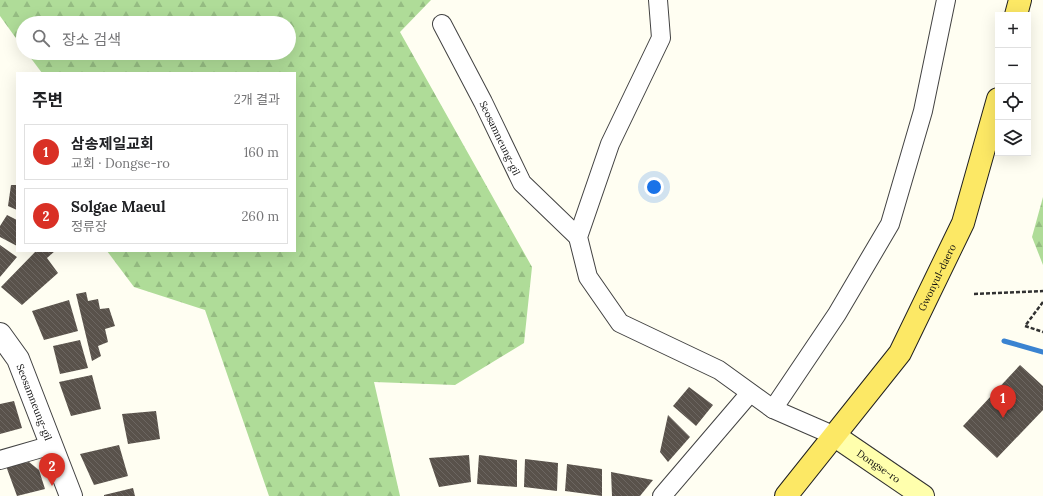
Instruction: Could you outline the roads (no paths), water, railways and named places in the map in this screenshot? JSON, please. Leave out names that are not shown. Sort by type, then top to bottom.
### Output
[{"type":"main road","points":[[1017,12],[1020,0]]},
{"type":"main road","name":"Gwonyul-daero","points":[[786,496],[900,353],[960,230],[995,109]]},
{"type":"main road","name":"Dongse-ro","points":[[835,436],[923,496]]},
{"type":"street","points":[[658,0],[661,38],[610,144],[578,237],[588,276],[620,323],[719,370],[773,409],[835,436]]},
{"type":"street","points":[[773,409],[837,314],[890,224],[922,111],[946,0]]},
{"type":"street","name":"Seosamneung-gil","points":[[442,24],[483,102],[522,183],[578,237]]},
{"type":"street","name":"Seosamneung-gil","points":[[0,334],[18,359],[71,496]]},
{"type":"street","points":[[662,496],[750,393]]},
{"type":"street","points":[[0,460],[52,446]]},
{"type":"waterway","points":[[1004,341],[1043,352]]},
{"type":"place","name":"삼송제일교회","points":[[1003,418]]},
{"type":"place","name":"Solgae Maeul","points":[[52,486]]}]
